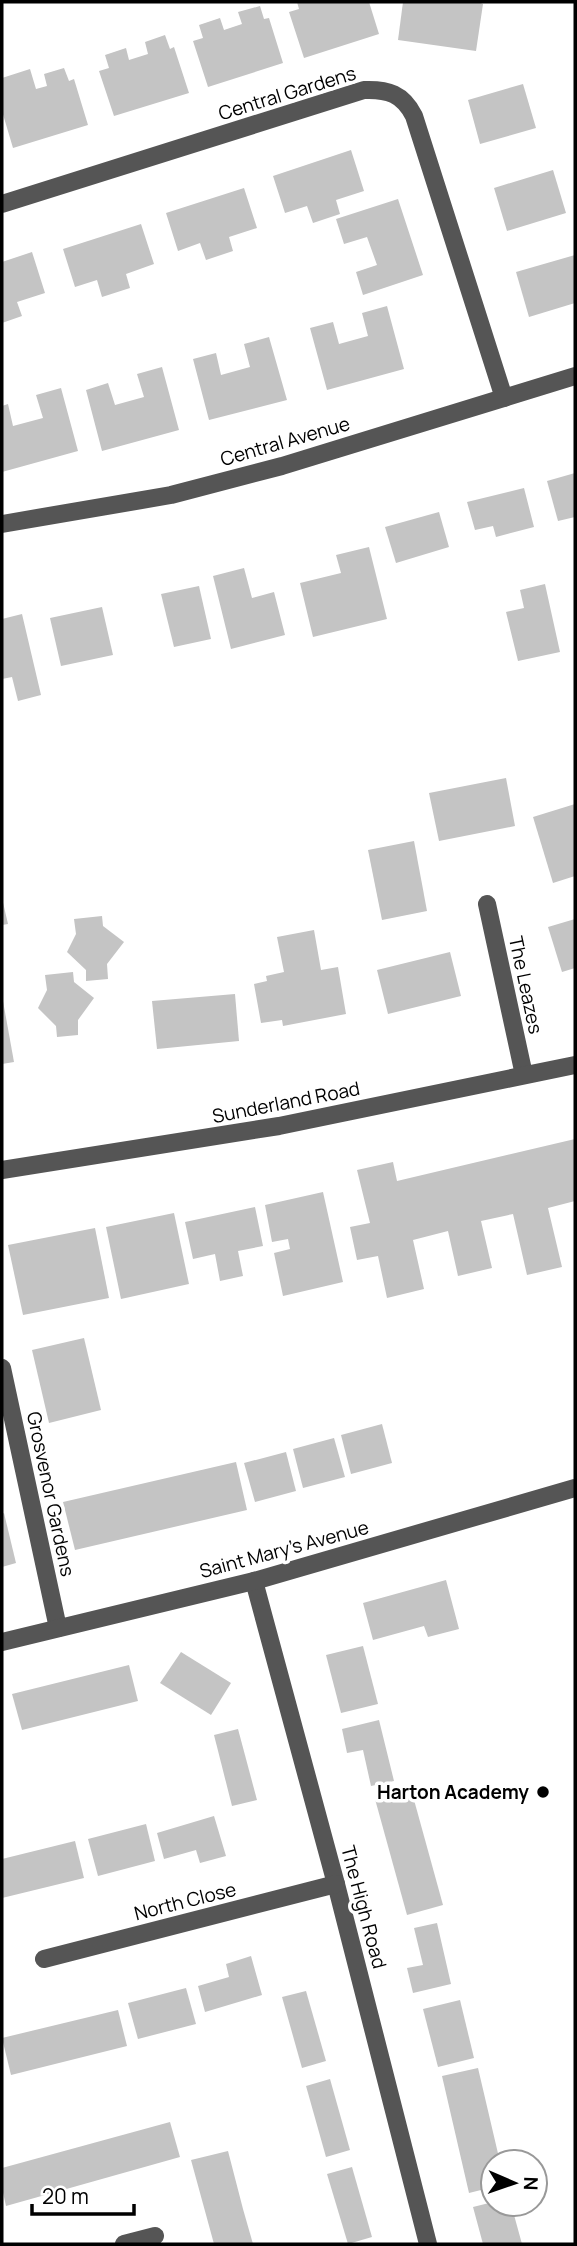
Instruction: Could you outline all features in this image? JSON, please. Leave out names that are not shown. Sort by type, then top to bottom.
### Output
[{"type":"street","name":"Central Gardens","points":[[2,204],[364,90],[380,89],[396,94],[407,103],[414,116],[504,398]]},
{"type":"street","name":"Central Avenue","points":[[2,524],[171,495],[282,466],[575,376]]},
{"type":"street","name":"The Leazes","points":[[487,904],[524,1075]]},
{"type":"street","name":"Sunderland Road","points":[[2,1170],[279,1126],[575,1065]]},
{"type":"street","name":"Grosvenor Gardens","points":[[2,1368],[58,1628]]},
{"type":"street","name":"Saint Mary's Avenue","points":[[2,1642],[254,1581],[575,1488]]},
{"type":"street","name":"The High Road","points":[[254,1581],[336,1884],[428,2244]]},
{"type":"street","name":"North Close","points":[[44,1959],[336,1884]]},
{"type":"street","points":[[124,2244],[155,2236]]},
{"type":"building","points":[[297,2],[369,2],[379,34],[304,58],[289,12],[299,9]]},
{"type":"building","points":[[403,2],[483,4],[476,51],[398,40]]},
{"type":"building","points":[[260,6],[264,19],[269,18],[283,63],[208,87],[193,41],[203,38],[199,25],[220,18],[224,30],[242,24],[238,12]]},
{"type":"building","points":[[165,35],[170,49],[174,47],[189,93],[114,116],[99,71],[109,68],[105,55],[126,48],[129,60],[148,54],[145,42]]},
{"type":"building","points":[[64,68],[69,81],[74,79],[88,125],[13,148],[2,111],[2,78],[30,69],[36,89],[47,86],[44,74]]},
{"type":"building","points":[[523,84],[536,128],[480,144],[468,100]]},
{"type":"building","points":[[351,150],[364,191],[336,200],[340,214],[313,223],[307,206],[285,213],[273,176]]},
{"type":"building","points":[[553,170],[566,213],[507,231],[494,188]]},
{"type":"building","points":[[244,188],[257,228],[229,237],[233,251],[206,260],[200,243],[178,251],[166,213]]},
{"type":"building","points":[[398,199],[423,275],[363,295],[356,272],[377,265],[367,237],[344,244],[336,219]]},
{"type":"building","points":[[141,224],[154,264],[126,274],[130,288],[102,297],[97,280],[75,287],[63,249]]},
{"type":"building","points":[[32,252],[45,293],[17,302],[22,316],[2,323],[2,262]]},
{"type":"building","points":[[575,255],[575,303],[529,317],[516,272]]},
{"type":"building","points":[[387,306],[404,369],[327,390],[310,328],[333,322],[339,344],[368,336],[362,313]]},
{"type":"building","points":[[269,337],[287,400],[209,420],[193,359],[216,353],[221,375],[250,367],[244,344]]},
{"type":"building","points":[[162,367],[179,430],[102,451],[86,390],[108,383],[115,405],[144,397],[137,374]]},
{"type":"building","points":[[61,388],[78,451],[2,472],[2,406],[8,404],[13,426],[43,418],[36,395]]},
{"type":"building","points":[[575,473],[575,517],[558,521],[547,481]]},
{"type":"building","points":[[524,488],[534,527],[496,537],[493,526],[475,530],[467,502]]},
{"type":"building","points":[[439,512],[449,547],[396,563],[385,527]]},
{"type":"building","points":[[369,547],[387,619],[313,637],[300,583],[341,573],[336,555]]},
{"type":"building","points":[[244,568],[252,598],[274,592],[285,635],[231,649],[213,576]]},
{"type":"building","points":[[545,584],[560,652],[518,661],[506,612],[524,608],[520,590]]},
{"type":"building","points":[[199,586],[211,639],[174,647],[161,594]]},
{"type":"building","points":[[102,607],[113,655],[61,666],[50,618]]},
{"type":"building","points":[[22,614],[41,695],[18,701],[12,677],[2,679],[2,619]]},
{"type":"building","points":[[506,778],[515,826],[439,841],[429,793]]},
{"type":"building","points":[[575,804],[575,876],[553,883],[533,817]]},
{"type":"building","points":[[414,841],[427,911],[382,920],[368,850]]},
{"type":"building","points":[[2,898],[8,924],[2,925]]},
{"type":"building","points":[[102,916],[103,926],[124,942],[107,964],[108,979],[86,981],[86,970],[67,952],[76,934],[74,919]]},
{"type":"building","points":[[575,919],[575,968],[562,972],[548,927]]},
{"type":"building","points":[[314,930],[321,970],[338,967],[346,1014],[283,1026],[282,1020],[261,1023],[254,984],[267,981],[266,976],[284,972],[277,937]]},
{"type":"building","points":[[450,952],[461,996],[388,1014],[377,970]]},
{"type":"building","points":[[73,972],[74,982],[94,998],[78,1020],[78,1035],[57,1037],[56,1026],[38,1008],[47,990],[45,975]]},
{"type":"building","points":[[235,994],[239,1041],[157,1049],[152,1001]]},
{"type":"building","points":[[2,1002],[14,1062],[2,1064]]},
{"type":"building","points":[[575,1139],[575,1201],[548,1208],[562,1267],[527,1275],[513,1214],[481,1221],[492,1268],[458,1276],[448,1231],[413,1240],[424,1289],[387,1298],[378,1256],[357,1260],[350,1227],[370,1223],[357,1170],[393,1162],[397,1181]]},
{"type":"building","points":[[323,1192],[343,1282],[283,1296],[274,1253],[290,1249],[288,1239],[272,1242],[265,1205]]},
{"type":"building","points":[[255,1207],[263,1246],[238,1251],[243,1276],[220,1281],[215,1254],[193,1259],[185,1222]]},
{"type":"building","points":[[174,1213],[189,1284],[121,1299],[106,1227]]},
{"type":"building","points":[[95,1228],[109,1298],[23,1315],[8,1245]]},
{"type":"building","points":[[84,1338],[101,1410],[49,1423],[32,1350]]},
{"type":"building","points":[[382,1424],[392,1463],[351,1474],[341,1435]]},
{"type":"building","points":[[334,1438],[345,1477],[303,1488],[293,1449]]},
{"type":"building","points":[[286,1452],[296,1491],[255,1502],[244,1463]]},
{"type":"building","points":[[236,1462],[247,1510],[75,1550],[63,1502]]},
{"type":"building","points":[[4,1513],[16,1563],[2,1567],[2,1514]]},
{"type":"building","points":[[446,1580],[459,1629],[428,1637],[424,1626],[373,1640],[363,1603]]},
{"type":"building","points":[[363,1646],[378,1704],[341,1713],[326,1655]]},
{"type":"building","points":[[181,1652],[231,1683],[211,1715],[160,1683]]},
{"type":"building","points":[[129,1665],[138,1701],[22,1730],[12,1694]]},
{"type":"building","points":[[379,1720],[394,1781],[371,1786],[363,1750],[347,1753],[342,1729]]},
{"type":"building","points":[[238,1729],[257,1800],[232,1806],[214,1735]]},
{"type":"building","points":[[411,1789],[443,1905],[407,1915],[375,1799]]},
{"type":"building","points":[[214,1816],[226,1856],[200,1863],[196,1850],[164,1859],[157,1833]]},
{"type":"building","points":[[146,1824],[155,1861],[98,1876],[88,1839]]},
{"type":"building","points":[[75,1841],[84,1878],[2,1898],[2,1859]]},
{"type":"building","points":[[437,1923],[451,1984],[413,1993],[407,1968],[423,1965],[414,1928]]},
{"type":"building","points":[[251,1956],[262,1995],[205,2012],[198,1986],[229,1977],[226,1964]]},
{"type":"building","points":[[186,1988],[196,2024],[138,2039],[128,2003]]},
{"type":"building","points":[[306,1991],[326,2061],[302,2068],[282,1997]]},
{"type":"building","points":[[460,2000],[474,2058],[438,2067],[423,2009]]},
{"type":"building","points":[[118,2010],[127,2046],[11,2075],[2,2038]]},
{"type":"building","points":[[478,2068],[497,2148],[479,2148],[479,2190],[469,2193],[442,2076]]},
{"type":"building","points":[[330,2079],[350,2150],[326,2157],[306,2086]]},
{"type":"building","points":[[170,2122],[180,2157],[6,2206],[2,2168]]},
{"type":"building","points":[[228,2151],[253,2244],[214,2244],[191,2160]]},
{"type":"building","points":[[352,2167],[372,2237],[348,2244],[327,2174]]},
{"type":"building","points":[[479,2206],[479,2218],[515,2218],[522,2244],[483,2244],[473,2207]]},
{"type":"place","name":"Harton Academy","points":[[543,1792]]}]
